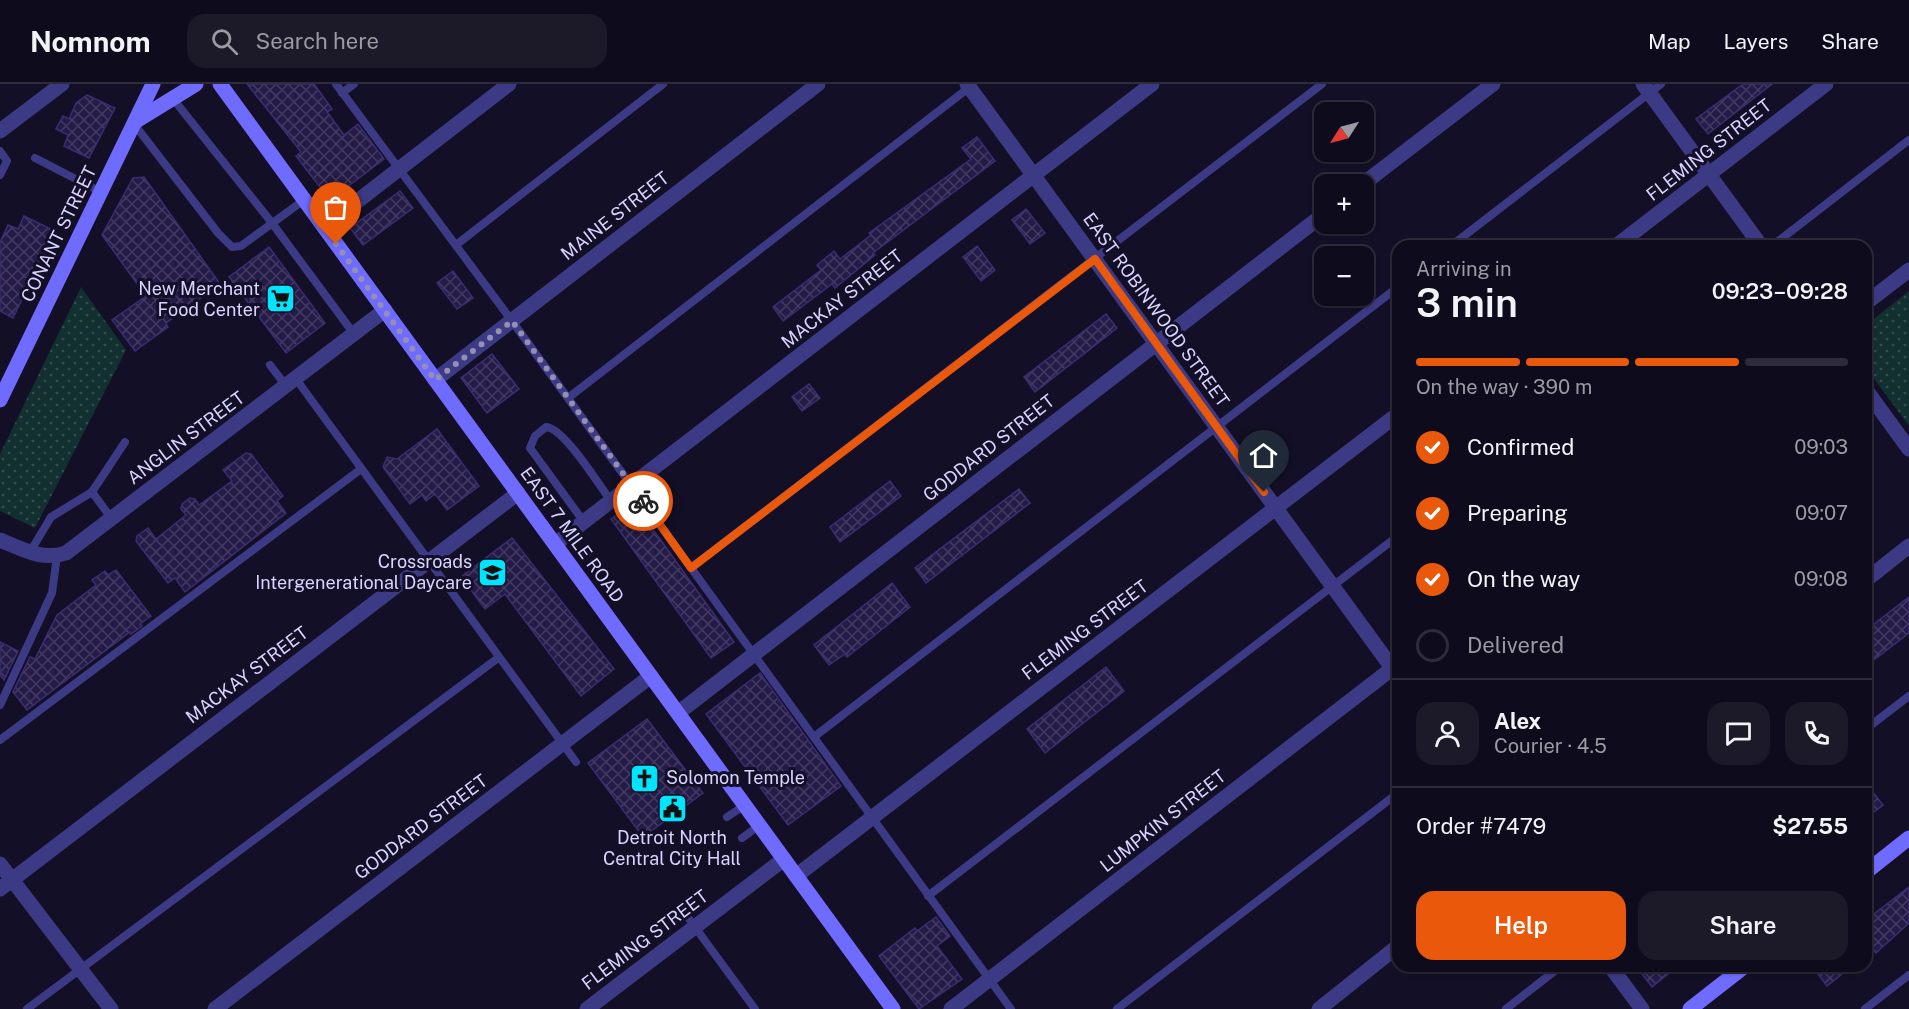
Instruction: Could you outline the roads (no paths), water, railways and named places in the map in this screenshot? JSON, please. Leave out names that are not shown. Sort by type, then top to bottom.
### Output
[{"type":"street","points":[[0,131],[62,84]]},
{"type":"street","name":"CONANT STREET","points":[[0,400],[153,84]]},
{"type":"street","points":[[135,123],[196,84]]},
{"type":"street","name":"EAST 7 MILE ROAD","points":[[219,84],[893,1009]]},
{"type":"street","points":[[324,227],[509,84]]},
{"type":"street","name":"MAINE STREET","points":[[435,380],[818,84]]},
{"type":"street","name":"MACKAY STREET","points":[[555,544],[1152,84]]},
{"type":"street","points":[[1374,176],[1493,84]]},
{"type":"street","name":"FLEMING STREET","points":[[1624,240],[1826,84]]},
{"type":"street","name":"EAST ROBINWOOD STREET","points":[[970,85],[1156,344],[1392,665]]},
{"type":"street","points":[[1651,87],[1757,240]]},
{"type":"street","name":"GODDARD STREET","points":[[678,713],[1314,222]]},
{"type":"street","points":[[1872,298],[1909,270]]},
{"type":"street","name":"ANGLIN STREET","points":[[57,556],[66,553],[112,519],[385,310]]},
{"type":"street","points":[[1872,398],[1909,449]]},
{"type":"street","name":"FLEMING STREET","points":[[796,876],[1392,419]]},
{"type":"street","name":"MACKAY STREET","points":[[6,884],[518,493]]},
{"type":"street","points":[[0,540],[40,556],[57,556]]},
{"type":"street","points":[[1872,575],[1909,546]]},
{"type":"street","name":"LUMPKIN STREET","points":[[951,1009],[1392,673]]},
{"type":"street","name":"GODDARD STREET","points":[[215,1009],[651,676]]},
{"type":"street","points":[[1872,867],[1909,838]]},
{"type":"street","name":"FLEMING STREET","points":[[587,1009],[784,859]]},
{"type":"street","points":[[0,864],[6,884],[80,969],[111,1009]]},
{"type":"street","points":[[1318,1009],[1392,951]]},
{"type":"street","points":[[1614,972],[1642,1009]]},
{"type":"street","points":[[1690,1009],[1737,972]]},
{"type":"lane","points":[[336,84],[632,485],[1011,1009]]},
{"type":"lane","points":[[342,93],[354,84]]},
{"type":"lane","points":[[456,245],[663,84]]},
{"type":"lane","points":[[691,568],[1322,84]]},
{"type":"lane","points":[[568,398],[970,85]]},
{"type":"lane","points":[[1459,240],[1651,87]]},
{"type":"lane","points":[[174,99],[272,223],[354,334]]},
{"type":"lane","points":[[135,123],[218,233],[232,247],[241,246],[304,200]]},
{"type":"lane","points":[[1780,240],[1909,140]]},
{"type":"lane","points":[[0,151],[7,161],[0,175]]},
{"type":"lane","points":[[35,158],[101,192]]},
{"type":"lane","points":[[814,737],[1392,292]]},
{"type":"lane","points":[[270,365],[291,383],[362,469],[576,762]]},
{"type":"lane","points":[[584,522],[531,448],[535,436],[546,427],[553,427],[563,437],[611,501]]},
{"type":"lane","points":[[30,552],[51,517],[92,492],[124,442]]},
{"type":"lane","points":[[0,740],[362,469]]},
{"type":"lane","points":[[92,492],[112,519]]},
{"type":"lane","points":[[928,896],[1392,541]]},
{"type":"lane","points":[[0,705],[52,593],[57,556]]},
{"type":"lane","points":[[27,1009],[498,658]]},
{"type":"lane","points":[[1872,724],[1909,696]]},
{"type":"lane","points":[[1117,1009],[1392,799]]},
{"type":"lane","points":[[727,817],[745,805]]},
{"type":"lane","points":[[742,838],[760,825]]},
{"type":"lane","points":[[681,908],[755,1009]]},
{"type":"lane","points":[[1506,1009],[1553,972]]},
{"type":"lane","points":[[1865,1009],[1909,975]]},
{"type":"place","name":"New Merchant Food Center","points":[[281,299]]},
{"type":"place","name":"Crossroads Intergenerational Daycare","points":[[493,572]]},
{"type":"place","name":"Solomon Temple","points":[[645,778]]},
{"type":"place","name":"Detroit North Central City Hall","points":[[672,809]]}]
